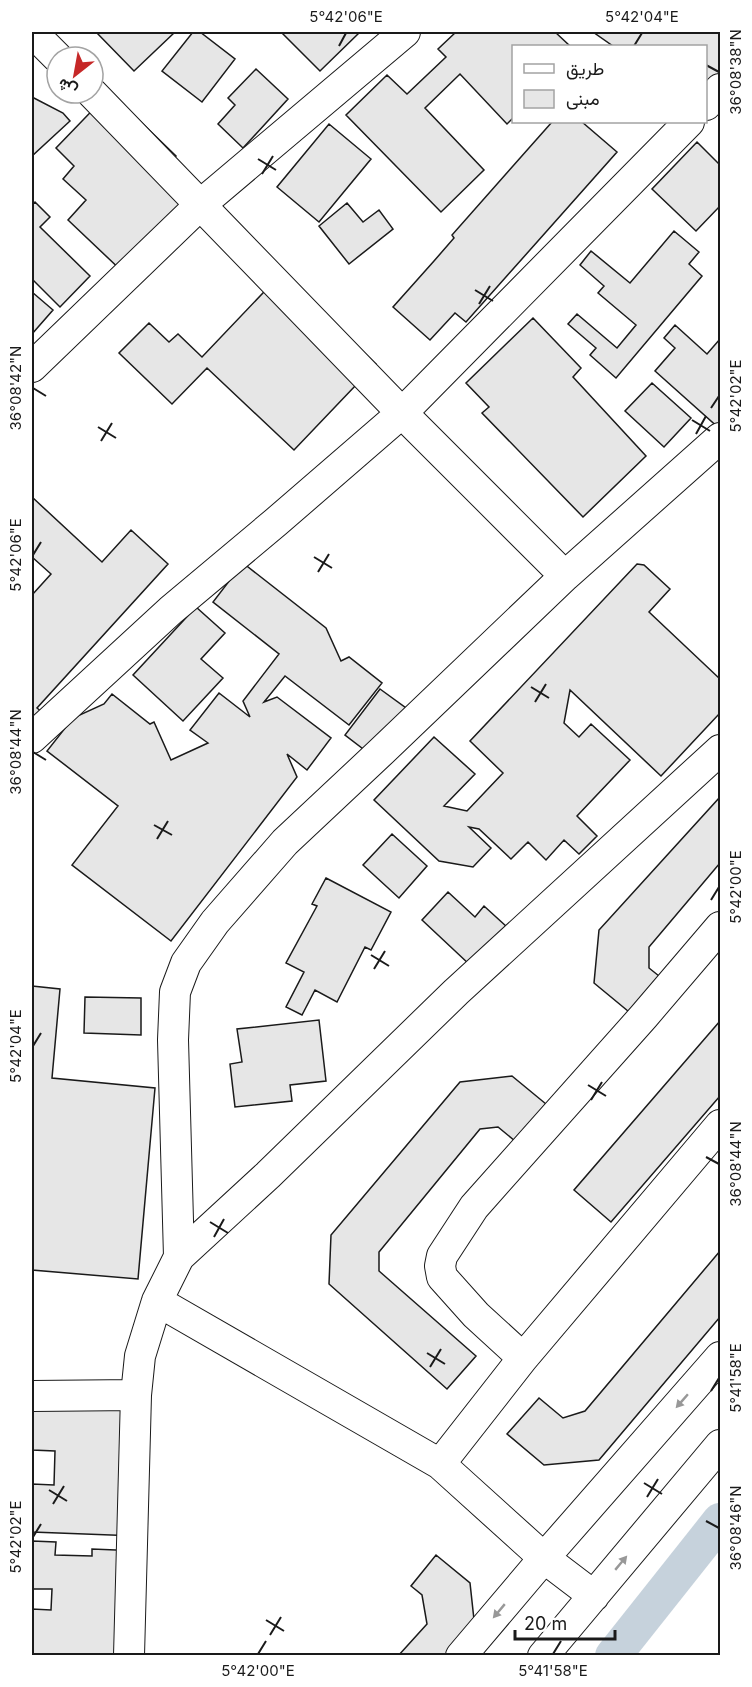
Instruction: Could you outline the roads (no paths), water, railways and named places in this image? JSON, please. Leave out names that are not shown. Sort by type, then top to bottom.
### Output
[{"type":"street","points":[[32,32],[45,45]]},
{"type":"street","points":[[32,367],[200,205],[405,32]]},
{"type":"street","points":[[707,103],[720,89]]},
{"type":"street","points":[[104,105],[402,413],[565,576]]},
{"type":"street","points":[[32,738],[171,610],[402,413],[688,123]]},
{"type":"street","points":[[179,1257],[173,1040],[175,992],[186,963],[215,922],[285,842],[565,576],[720,438]]},
{"type":"street","points":[[129,1656],[136,1395],[140,1356],[157,1301],[179,1257],[268,1175],[456,992],[720,750]]},
{"type":"street","points":[[523,1358],[476,1315],[442,1277],[440,1266],[442,1256],[474,1207],[720,927]]},
{"type":"street","points":[[440,1464],[523,1358],[720,1125]]},
{"type":"street","points":[[157,1301],[440,1464],[544,1558],[594,1596]]},
{"type":"street","points":[[461,1656],[720,1357]]},
{"type":"street","points":[[32,1395],[136,1395]]},
{"type":"street","points":[[543,1656],[720,1445]]},
{"type":"waterway","points":[[613,1656],[720,1521]]}]
